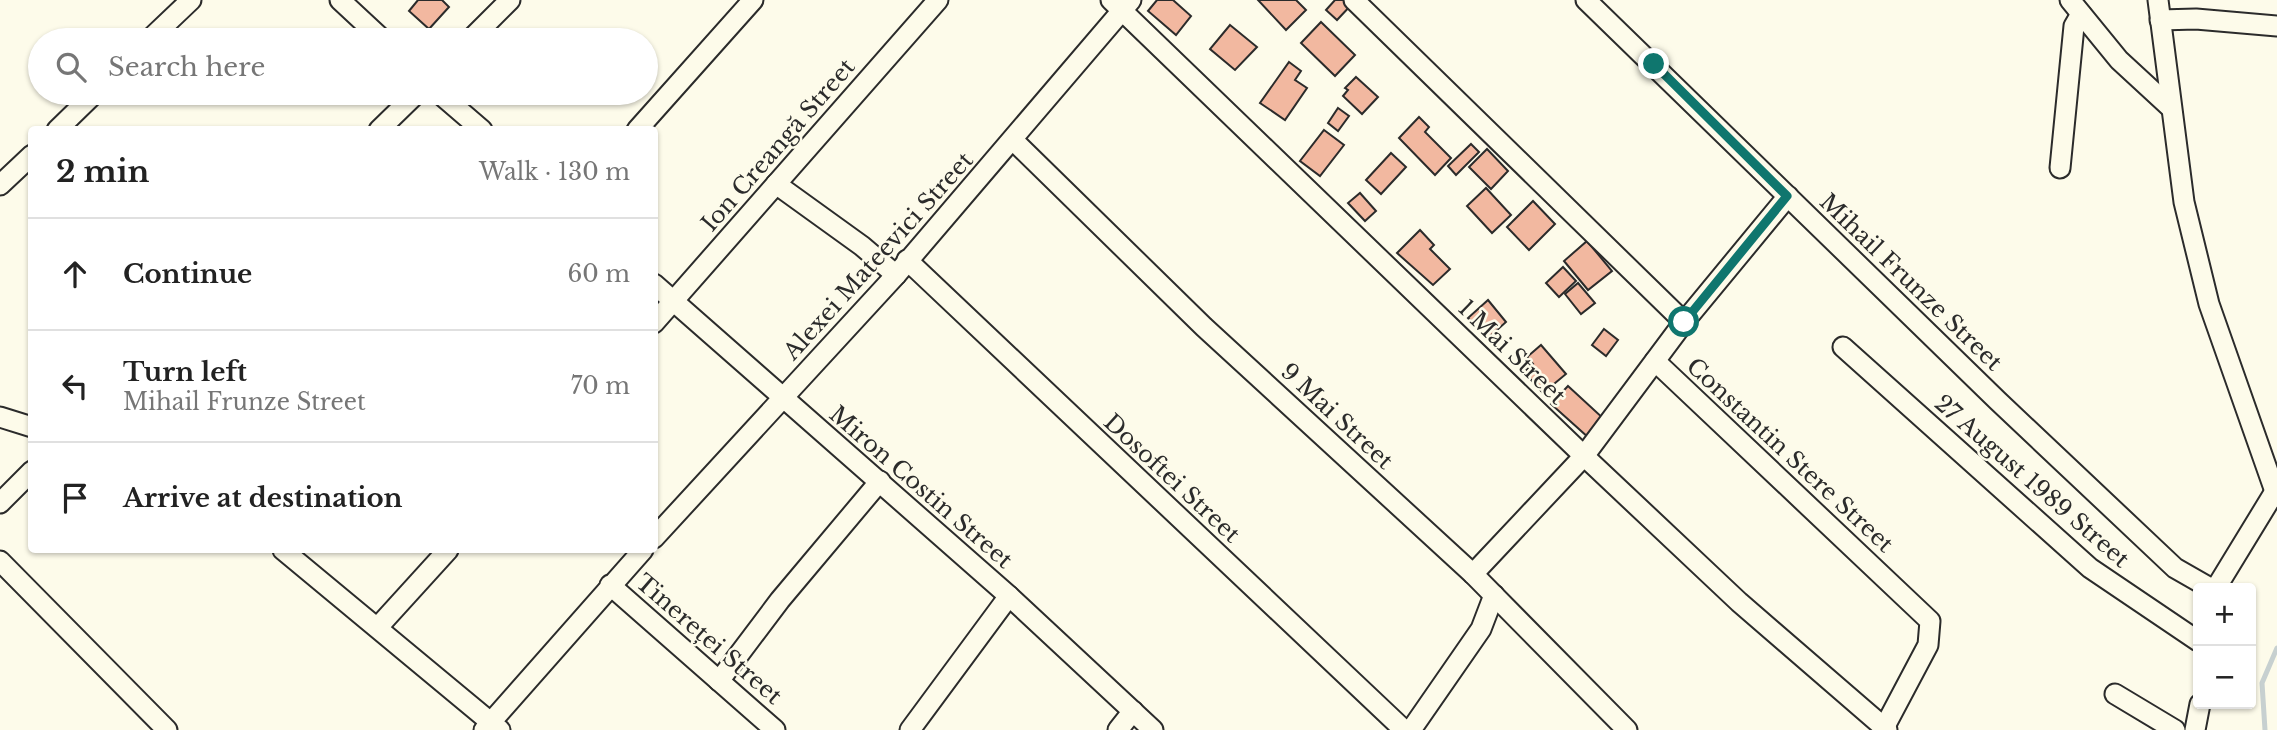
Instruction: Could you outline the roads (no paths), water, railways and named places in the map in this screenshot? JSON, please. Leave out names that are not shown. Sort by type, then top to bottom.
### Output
[{"type":"street","points":[[162,28],[191,0]]},
{"type":"street","points":[[340,0],[370,28]]},
{"type":"street","points":[[482,28],[510,0]]},
{"type":"street","points":[[641,126],[753,0]]},
{"type":"street","name":"Ion Creangă Street","points":[[658,319],[938,0]]},
{"type":"street","points":[[1354,0],[1684,322]]},
{"type":"street","name":"Mihail Frunze Street","points":[[1586,0],[2175,568],[2201,583]]},
{"type":"street","name":"Alexei Mateevici Street","points":[[658,534],[901,268],[1013,140],[1122,4]]},
{"type":"street","name":"1 Mai Street","points":[[1122,4],[1584,456],[1739,602],[1884,729]]},
{"type":"street","points":[[2076,7],[2119,60],[2170,107]]},
{"type":"street","points":[[2060,168],[2076,7]]},
{"type":"street","points":[[2219,583],[2275,495],[2209,304],[2184,202],[2159,10],[2277,26]]},
{"type":"street","points":[[61,126],[83,105]]},
{"type":"street","points":[[383,126],[405,105]]},
{"type":"street","points":[[453,105],[477,126]]},
{"type":"street","name":"9 Mai Street","points":[[1013,140],[1204,327],[1473,574],[1627,730]]},
{"type":"street","points":[[0,185],[28,159]]},
{"type":"street","name":"Dosoftei Street","points":[[776,184],[862,246],[901,268],[1404,730]]},
{"type":"street","name":"Constantin Stere Street","points":[[1787,196],[1655,361],[1930,621],[1928,645],[1884,729]]},
{"type":"street","name":"Miron Costin Street","points":[[658,288],[1009,596],[1153,730]]},
{"type":"street","name":"27 August 1989 Street","points":[[1843,347],[2090,568],[2193,638]]},
{"type":"street","points":[[1473,574],[1584,456],[1655,361]]},
{"type":"street","points":[[0,417],[28,426]]},
{"type":"street","points":[[0,503],[28,475]]},
{"type":"street","points":[[719,681],[780,600],[880,481]]},
{"type":"street","points":[[287,553],[377,626],[491,727],[640,553]]},
{"type":"street","points":[[377,626],[445,553]]},
{"type":"street","points":[[0,561],[167,730]]},
{"type":"street","name":"Tinereței Street","points":[[610,585],[775,730]]},
{"type":"street","points":[[1411,730],[1481,629],[1494,595]]},
{"type":"street","points":[[910,730],[1009,596]]},
{"type":"street","points":[[2115,694],[2175,730]]},
{"type":"street","points":[[2195,730],[2199,709]]},
{"type":"street","points":[[1118,730],[1133,712]]},
{"type":"waterway","points":[[2265,730],[2262,683],[2277,648]]}]
